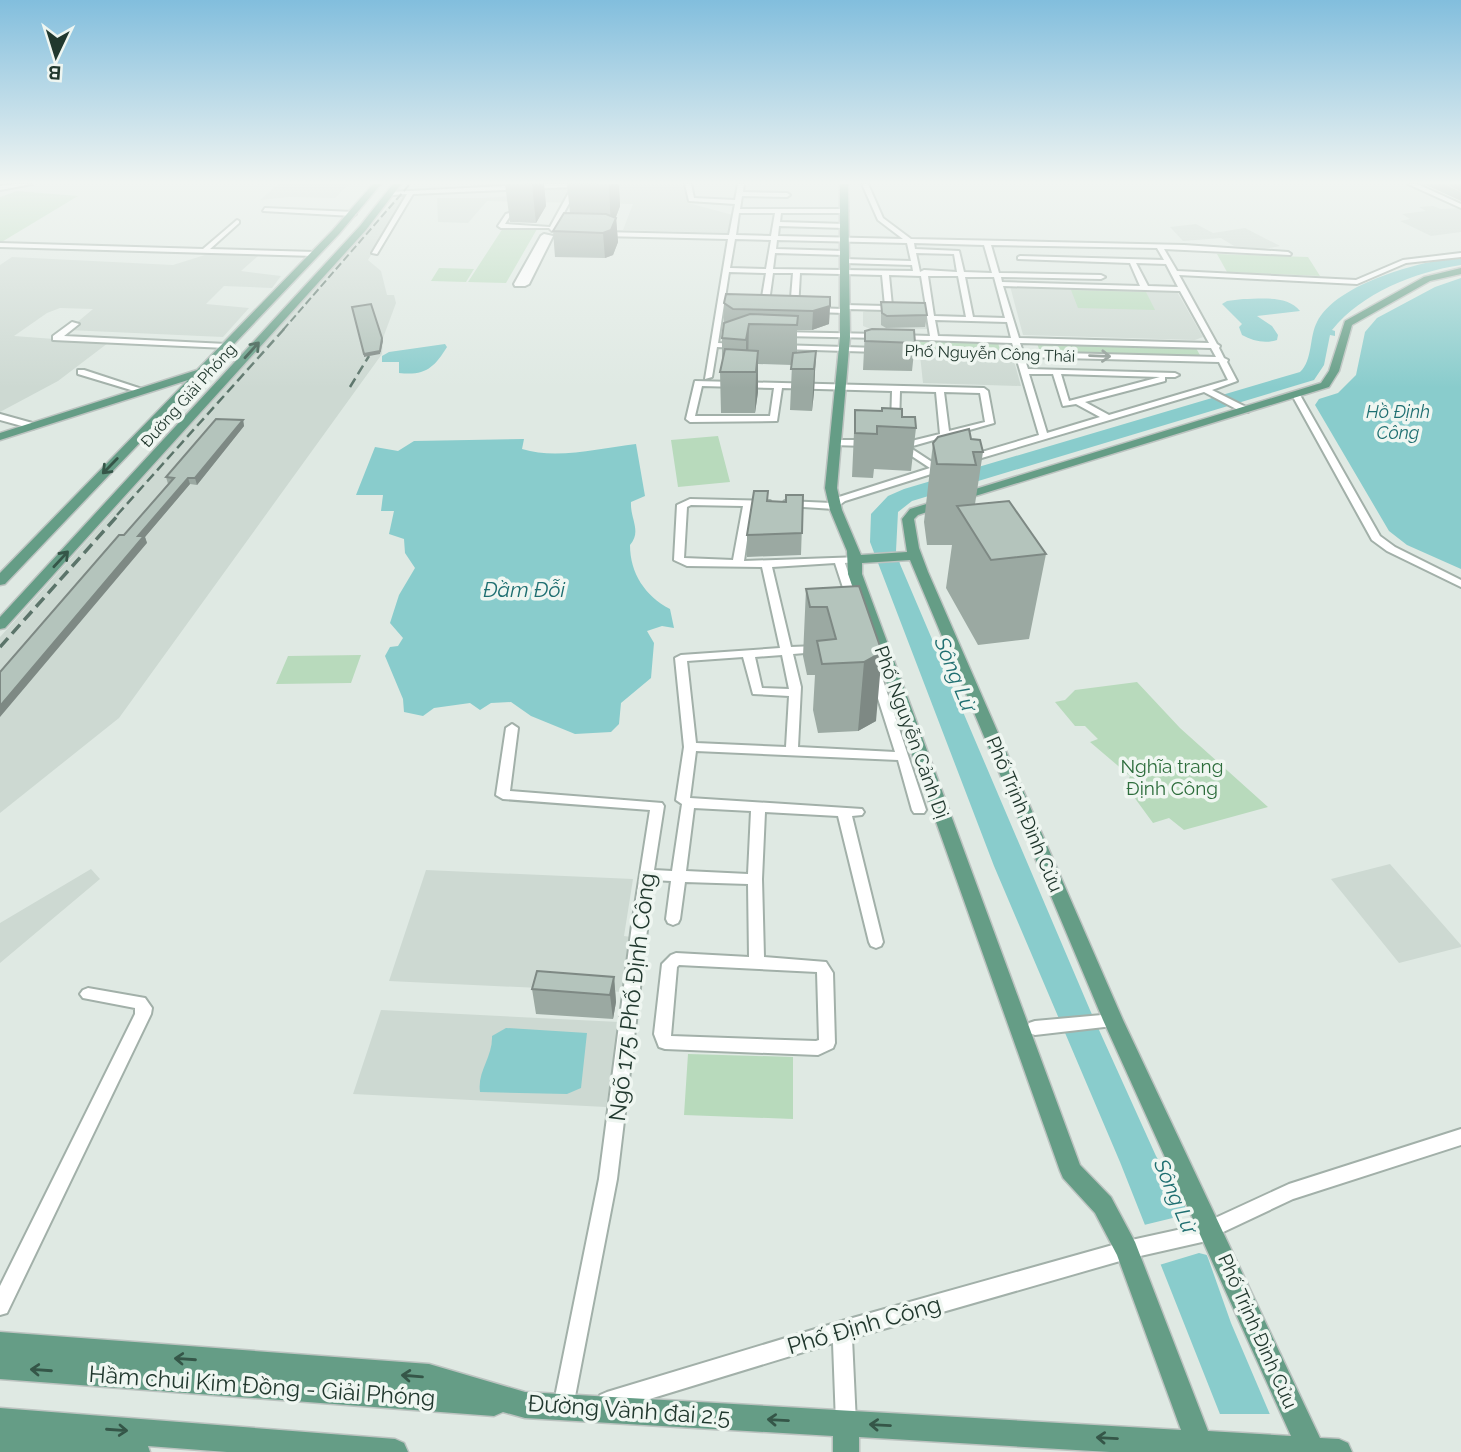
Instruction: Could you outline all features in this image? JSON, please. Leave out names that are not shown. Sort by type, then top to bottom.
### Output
[{"type":"main road","name":"Đường Giải Phóng","points":[[0,581],[317,252]]},
{"type":"main road","name":"Đường Giải Phóng","points":[[0,625],[341,252]]},
{"type":"main road","name":"Phố Nguyễn Cảnh Dị","points":[[844,252],[842,387],[834,443],[831,492],[855,559],[855,574],[1034,1028],[1071,1171],[1104,1206],[1136,1249],[1210,1444]]},
{"type":"main road","name":"Phố Trịnh Đình Cửu","points":[[1316,1451],[1106,1021],[908,556],[908,519],[914,513],[1325,385],[1332,377],[1343,333],[1354,318],[1427,279],[1461,271]]},
{"type":"main road","points":[[0,437],[200,372]]},
{"type":"main road","points":[[144,391],[174,399],[206,401]]},
{"type":"main road","points":[[64,514],[101,515]]},
{"type":"main road","points":[[855,559],[908,556]]},
{"type":"main road","name":"Đường Vành đai 2.5","points":[[0,1345],[429,1377],[525,1405],[1316,1451]]},
{"type":"main road","name":"Hầm chui Kim Đồng - Giải Phóng","points":[[0,1366],[525,1405]]},
{"type":"main road","points":[[0,1421],[395,1452]]},
{"type":"main road","points":[[846,1423],[846,1452]]},
{"type":"main road","points":[[0,1443],[137,1452]]},
{"type":"street","points":[[232,252],[315,254]]},
{"type":"street","points":[[521,284],[538,252]]},
{"type":"street","points":[[708,377],[730,252]]},
{"type":"street","points":[[764,309],[772,252]]},
{"type":"street","points":[[777,252],[844,263],[885,274],[918,268]]},
{"type":"street","points":[[914,252],[934,338]]},
{"type":"street","points":[[947,252],[957,252],[970,319]]},
{"type":"street","points":[[989,252],[1044,437]]},
{"type":"street","points":[[1090,252],[1105,287]]},
{"type":"street","points":[[963,461],[1108,418],[1211,393],[1233,381],[1224,360],[1163,252]]},
{"type":"street","points":[[1247,252],[1288,254]]},
{"type":"street","points":[[1175,273],[1357,282],[1405,261],[1461,255]]},
{"type":"street","points":[[1020,258],[1168,262]]},
{"type":"street","points":[[1132,261],[1145,288]]},
{"type":"street","points":[[727,270],[844,263],[995,274],[1101,277]]},
{"type":"street","points":[[770,267],[797,272],[844,263]]},
{"type":"street","points":[[794,310],[797,272]]},
{"type":"street","points":[[885,274],[889,308]]},
{"type":"street","points":[[1000,284],[1184,289]]},
{"type":"street","points":[[719,308],[730,308]]},
{"type":"street","points":[[784,310],[889,308],[970,319],[1008,320]]},
{"type":"street","points":[[753,309],[774,309]]},
{"type":"street","points":[[75,324],[56,338],[226,346]]},
{"type":"street","points":[[717,332],[729,332]]},
{"type":"street","name":"Phố Nguyễn Công Thái","points":[[767,333],[1216,346]]},
{"type":"street","points":[[714,345],[751,346]]},
{"type":"street","name":"Phố Nguyễn Công Thái","points":[[777,347],[1224,360]]},
{"type":"street","points":[[1148,358],[1155,374]]},
{"type":"street","points":[[1025,371],[1175,375],[1066,404],[1056,372]]},
{"type":"street","points":[[81,372],[144,391]]},
{"type":"street","points":[[778,386],[774,419],[690,419],[698,383],[984,391],[990,423],[899,445],[834,443]]},
{"type":"street","points":[[896,389],[899,445]]},
{"type":"street","points":[[940,390],[945,435]]},
{"type":"street","points":[[1211,393],[1242,409]]},
{"type":"street","points":[[1296,396],[1376,538],[1391,549],[1461,584]]},
{"type":"street","points":[[1077,401],[1108,418]]},
{"type":"street","points":[[0,416],[33,426]]},
{"type":"street","points":[[899,445],[937,469]]},
{"type":"street","points":[[919,810],[903,756],[855,559],[766,564],[681,562],[680,509],[690,502],[835,506],[842,499],[950,465]]},
{"type":"street","points":[[738,564],[748,502]]},
{"type":"street","points":[[766,564],[789,651],[794,694],[792,752]]},
{"type":"street","points":[[828,648],[684,657],[679,661],[690,747],[683,800],[692,803],[851,812],[876,942]]},
{"type":"street","points":[[748,653],[757,691],[794,694]]},
{"type":"street","name":"Ngõ 175 Phố Định Công","points":[[512,728],[503,795],[657,806],[608,1179],[574,1408]]},
{"type":"street","points":[[690,747],[903,756]]},
{"type":"street","points":[[673,919],[687,807]]},
{"type":"street","points":[[757,961],[755,879],[758,811]]},
{"type":"street","points":[[647,875],[755,879]]},
{"type":"street","points":[[679,958],[757,961],[817,964],[824,969],[827,1044],[818,1048],[665,1042],[662,1034],[672,961],[679,958]]},
{"type":"street","points":[[0,1306],[143,1014],[144,1008],[140,1002],[88,994]]},
{"type":"street","points":[[1034,1028],[1106,1021]]},
{"type":"street","points":[[1206,1230],[1289,1192],[1461,1137]]},
{"type":"street","name":"Phố Định Công","points":[[574,1408],[1206,1230]]},
{"type":"street","points":[[842,1331],[846,1423]]},
{"type":"shaded area","points":[[348,252],[373,252],[368,260],[381,271],[387,295],[394,295],[396,303],[383,338],[382,354],[119,718],[0,813],[0,637]]},
{"type":"shaded area","points":[[208,254],[258,256],[241,271],[281,276],[272,288],[224,286],[206,304],[249,308],[223,337],[68,330],[93,309],[60,308],[47,313],[14,336],[108,343],[58,381],[0,412],[0,265],[12,257],[173,265]]},
{"type":"shaded area","points":[[1010,286],[1176,290],[1203,337],[1195,340],[1023,335]]},
{"type":"shaded area","points":[[863,312],[926,313],[929,329],[873,330],[863,326]]},
{"type":"shaded area","points":[[920,355],[1005,357],[1014,361],[1021,386],[923,383]]},
{"type":"shaded area","points":[[1390,864],[1461,947],[1399,963],[1331,879]]},
{"type":"shaded area","points":[[91,869],[100,879],[0,963],[0,923]]},
{"type":"shaded area","points":[[426,870],[633,879],[624,936],[631,937],[624,992],[389,981]]},
{"type":"shaded area","points":[[381,1010],[619,1022],[606,1107],[353,1094]]},
{"type":"green space","points":[[488,252],[524,252],[506,283],[468,282]]},
{"type":"green space","points":[[1217,254],[1308,257],[1320,276],[1227,272]]},
{"type":"green space","points":[[439,268],[474,269],[466,282],[431,281]]},
{"type":"green space","points":[[1071,290],[1146,292],[1155,310],[1078,308]]},
{"type":"green space","points":[[877,339],[998,342],[1000,351],[877,348]]},
{"type":"green space","points":[[1037,343],[1196,348],[1201,357],[1040,352]]},
{"type":"green space","points":[[718,436],[730,482],[678,487],[671,440]]},
{"type":"green space","points":[[361,655],[351,683],[276,684],[288,656]]},
{"type":"green space","name":"Nghĩa trang Định Công","points":[[1137,682],[1180,728],[1268,807],[1184,830],[1169,818],[1153,823],[1126,786],[1130,776],[1090,742],[1098,739],[1085,726],[1075,726],[1055,702],[1065,700],[1075,690]]},
{"type":"green space","points":[[688,1054],[793,1057],[793,1119],[684,1115]]},
{"type":"water","name":"Sông Lừ","points":[[1461,257],[1461,265],[1407,279],[1358,305],[1332,330],[1335,331],[1335,336],[1330,335],[1324,365],[1314,380],[912,501],[898,512],[896,551],[900,564],[1090,1010],[1156,1156],[1184,1204],[1208,1258],[1231,1323],[1286,1452],[1235,1452],[1120,1162],[994,866],[870,542],[871,514],[888,496],[904,489],[1300,372],[1307,361],[1317,322],[1327,308],[1342,296],[1361,285],[1403,269]]},
{"type":"water","name":"Hồ Định Công","points":[[1461,278],[1461,569],[1407,545],[1389,531],[1315,405],[1319,399],[1338,393],[1356,375],[1365,332],[1377,318],[1435,287]]},
{"type":"water","points":[[1243,299],[1281,300],[1289,302],[1300,311],[1257,316],[1272,326],[1278,335],[1277,340],[1259,341],[1242,335],[1239,327],[1242,324],[1222,304]]},
{"type":"water","points":[[445,344],[447,347],[438,360],[422,372],[399,373],[399,362],[382,362],[382,356],[389,352]]},
{"type":"water","name":"Đầm Đỗi","points":[[524,439],[522,449],[550,453],[636,444],[645,496],[631,502],[635,530],[630,545],[633,565],[646,590],[670,609],[674,628],[662,626],[647,631],[654,643],[651,678],[621,703],[619,724],[611,732],[575,734],[531,716],[511,702],[491,703],[480,710],[470,703],[434,708],[423,716],[404,712],[403,699],[385,656],[390,647],[398,646],[403,638],[390,623],[399,595],[415,568],[405,553],[404,539],[389,534],[394,511],[381,511],[383,495],[356,495],[375,447],[398,451],[414,441]]},
{"type":"water","points":[[506,1028],[587,1033],[581,1088],[567,1094],[480,1092],[481,1077],[492,1036]]},
{"type":"pier","points":[[1190,1209],[1211,1256],[1199,1253],[1156,1266],[1140,1222],[1144,1225],[1185,1215]]},
{"type":"pier","points":[[1217,1414],[1274,1414],[1289,1452],[1231,1452]]},
{"type":"building","points":[[726,294],[830,297],[830,306],[813,311],[733,309],[724,303]]},
{"type":"building","points":[[881,302],[925,303],[927,315],[887,316],[882,313]]},
{"type":"building","points":[[371,304],[382,338],[380,351],[364,354],[352,307]]},
{"type":"building","points":[[750,314],[798,316],[797,325],[749,324],[746,340],[722,338],[724,323]]},
{"type":"building","points":[[914,330],[915,343],[865,341],[865,331]]},
{"type":"building","points":[[725,349],[758,351],[756,372],[720,372]]},
{"type":"building","points":[[816,351],[814,369],[791,369],[793,353]]},
{"type":"building","points":[[882,408],[902,409],[902,417],[915,417],[916,428],[877,426],[877,434],[855,433],[855,410],[882,411]]},
{"type":"building","points":[[216,419],[243,420],[195,478],[188,478],[138,536],[144,536],[0,706],[0,672],[119,535],[124,535],[174,478],[166,477]]},
{"type":"building","points":[[969,429],[971,439],[980,440],[983,452],[973,452],[976,465],[937,464],[933,443],[938,437]]},
{"type":"building","points":[[754,491],[768,491],[767,501],[786,502],[786,495],[803,495],[802,533],[747,535]]},
{"type":"building","points":[[1009,501],[1046,554],[991,560],[957,506]]},
{"type":"building","points":[[859,586],[882,652],[864,662],[822,664],[817,641],[836,639],[827,607],[810,607],[806,589]]},
{"type":"building","points":[[537,971],[614,977],[610,995],[532,989]]},
{"type":"railway","points":[[283,330],[351,252]]},
{"type":"railway","points":[[117,515],[285,328]]},
{"type":"railway","points":[[350,387],[369,356]]},
{"type":"railway","points":[[0,647],[119,514]]}]
